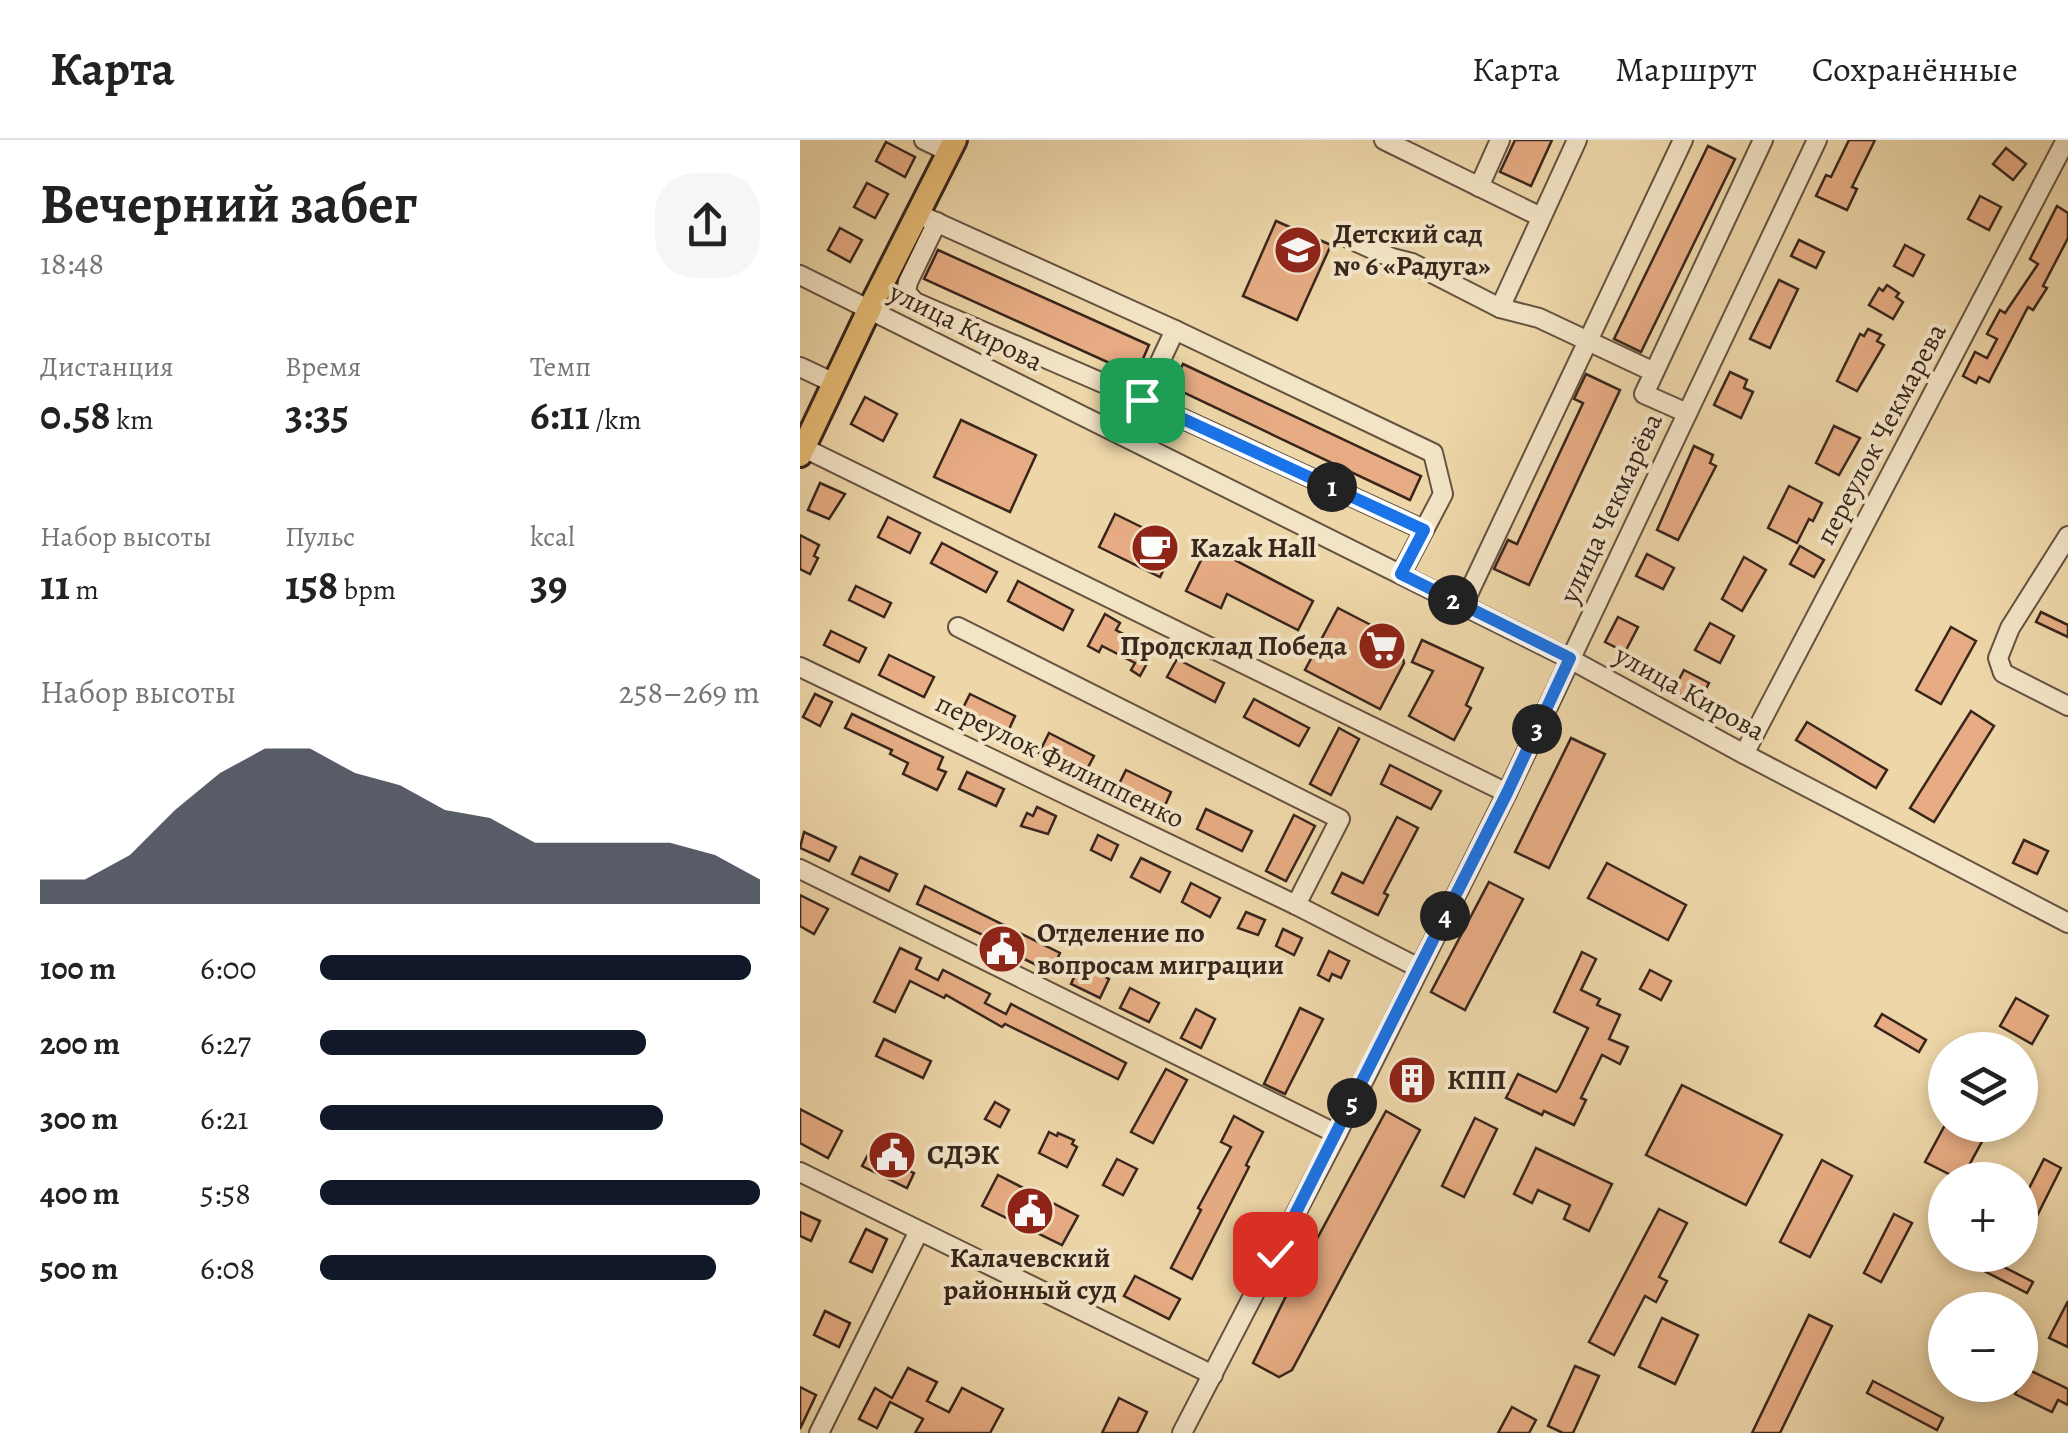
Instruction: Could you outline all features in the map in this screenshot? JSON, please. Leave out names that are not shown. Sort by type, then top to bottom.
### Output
[{"type":"main road","points":[[801,450],[868,310],[927,218],[952,146]]},
{"type":"street","points":[[924,140],[952,146]]},
{"type":"street","points":[[1384,140],[1411,146],[1540,216]]},
{"type":"street","points":[[1479,186],[1500,140]]},
{"type":"street","points":[[1500,308],[1577,140]]},
{"type":"street","points":[[1463,606],[1683,140]]},
{"type":"street","points":[[1686,413],[1644,394],[1762,140]]},
{"type":"street","name":"улица Чекмарёва","points":[[1182,1433],[1507,793],[1817,140]]},
{"type":"street","name":"переулок Чекмарева","points":[[1744,754],[2066,140]]},
{"type":"street","points":[[1401,574],[1443,494],[1433,453],[927,218],[906,292],[915,302],[1142,400],[1424,530]]},
{"type":"street","points":[[1350,238],[1392,258],[1412,262],[1500,308],[1539,318],[1654,372]]},
{"type":"street","name":"улица Кирова","points":[[800,275],[1570,658],[1744,754],[2068,922]]},
{"type":"street","points":[[1142,400],[1175,330]]},
{"type":"street","points":[[800,367],[834,383]]},
{"type":"street","points":[[801,450],[1507,793]]},
{"type":"street","points":[[2068,536],[2010,628],[1998,658],[2003,673],[2068,706]]},
{"type":"street","points":[[958,628],[1340,820],[1296,905]]},
{"type":"street","name":"переулок Филиппенко","points":[[800,667],[1419,968]]},
{"type":"street","points":[[800,869],[1337,1134]]},
{"type":"street","points":[[800,1172],[1212,1375]]},
{"type":"street","points":[[819,1433],[919,1230]]},
{"type":"building","points":[[1515,140],[1552,140],[1531,186],[1500,172]]},
{"type":"building","points":[[1849,140],[1875,140],[1852,187],[1857,189],[1847,210],[1816,196],[1826,175],[1831,177]]},
{"type":"building","points":[[886,142],[915,157],[905,177],[876,161]]},
{"type":"building","points":[[1708,146],[1735,159],[1641,352],[1614,339]]},
{"type":"building","points":[[2006,148],[2026,164],[2013,180],[1993,164]]},
{"type":"building","points":[[867,183],[888,194],[875,218],[854,207]]},
{"type":"building","points":[[1980,196],[2001,207],[1989,230],[1968,219]]},
{"type":"building","points":[[2057,206],[2068,213],[2068,238],[2043,286],[2047,288],[2033,310],[2028,307],[1989,382],[1979,377],[1976,383],[1963,376],[1975,352],[1987,358],[1997,339],[1987,334],[2000,310],[2005,313],[2038,264],[2030,259]]},
{"type":"building","points":[[1276,221],[1331,245],[1297,320],[1243,296]]},
{"type":"building","points":[[840,228],[862,240],[850,262],[828,250]]},
{"type":"building","points":[[1799,240],[1824,252],[1816,268],[1791,256]]},
{"type":"building","points":[[1905,245],[1924,255],[1913,276],[1894,266]]},
{"type":"building","points":[[938,250],[1149,345],[1136,375],[924,279]]},
{"type":"building","points":[[1779,280],[1798,289],[1770,348],[1750,339]]},
{"type":"building","points":[[1887,285],[1899,293],[1896,297],[1903,302],[1893,319],[1869,305],[1879,288],[1883,291]]},
{"type":"building","points":[[1868,329],[1881,335],[1877,341],[1884,345],[1857,391],[1837,381],[1860,334],[1864,336]]},
{"type":"building","points":[[1183,364],[1421,476],[1410,500],[1172,387]]},
{"type":"building","points":[[1730,372],[1747,380],[1744,388],[1753,392],[1741,418],[1714,405]]},
{"type":"building","points":[[1586,374],[1620,390],[1529,585],[1494,569],[1508,540],[1517,544],[1583,403],[1574,399]]},
{"type":"building","points":[[865,397],[897,414],[883,441],[851,424]]},
{"type":"building","points":[[961,420],[1036,455],[1010,512],[934,477]]},
{"type":"building","points":[[1834,426],[1860,438],[1839,475],[1816,463]]},
{"type":"building","points":[[1694,446],[1713,455],[1710,463],[1716,466],[1678,540],[1657,530]]},
{"type":"building","points":[[820,483],[845,494],[829,519],[808,510]]},
{"type":"building","points":[[1789,486],[1822,503],[1797,543],[1768,528]]},
{"type":"building","points":[[1115,514],[1176,544],[1160,577],[1099,547]]},
{"type":"building","points":[[888,517],[920,533],[910,553],[878,537]]},
{"type":"building","points":[[800,535],[819,545],[810,574],[800,569]]},
{"type":"building","points":[[942,543],[997,572],[986,592],[931,563]]},
{"type":"building","points":[[1208,546],[1313,601],[1298,630],[1227,594],[1221,608],[1186,591]]},
{"type":"building","points":[[1800,546],[1824,560],[1814,577],[1790,564]]},
{"type":"building","points":[[1647,554],[1674,568],[1663,589],[1636,576]]},
{"type":"building","points":[[1744,557],[1766,570],[1742,611],[1722,599]]},
{"type":"building","points":[[1018,581],[1073,610],[1063,630],[1008,601]]},
{"type":"building","points":[[856,586],[891,603],[884,617],[849,600]]},
{"type":"building","points":[[1338,608],[1398,639],[1404,663],[1380,709],[1305,670]]},
{"type":"building","points":[[2041,612],[2068,625],[2068,637],[2036,622]]},
{"type":"building","points":[[1105,614],[1120,623],[1116,630],[1144,645],[1147,640],[1157,645],[1140,676],[1131,670],[1135,663],[1102,646],[1099,652],[1088,646]]},
{"type":"building","points":[[1618,617],[1638,627],[1625,652],[1605,642]]},
{"type":"building","points":[[1710,623],[1734,636],[1720,663],[1695,650]]},
{"type":"building","points":[[1951,627],[1976,641],[1941,704],[1916,690]]},
{"type":"building","points":[[831,631],[866,648],[859,662],[824,645]]},
{"type":"building","points":[[1422,640],[1483,668],[1466,705],[1471,708],[1454,740],[1409,716],[1433,671],[1412,662]]},
{"type":"building","points":[[889,655],[934,677],[924,697],[879,675]]},
{"type":"building","points":[[1177,659],[1224,683],[1215,702],[1167,677]]},
{"type":"building","points":[[1684,670],[1709,683],[1698,704],[1673,691]]},
{"type":"building","points":[[815,694],[832,702],[820,726],[803,717]]},
{"type":"building","points":[[970,694],[1015,716],[1006,736],[960,714]]},
{"type":"building","points":[[1254,699],[1309,728],[1299,746],[1244,717]]},
{"type":"building","points":[[1971,711],[1994,726],[1934,822],[1910,808]]},
{"type":"building","points":[[852,714],[943,757],[938,769],[946,772],[937,790],[903,774],[908,763],[890,754],[892,750],[845,728]]},
{"type":"building","points":[[1807,722],[1887,770],[1876,788],[1796,740]]},
{"type":"building","points":[[1339,728],[1359,739],[1331,795],[1310,784]]},
{"type":"building","points":[[1049,733],[1094,756],[1084,775],[1039,753]]},
{"type":"building","points":[[1571,738],[1605,754],[1549,868],[1515,852]]},
{"type":"building","points":[[1390,765],[1441,791],[1431,809],[1381,784]]},
{"type":"building","points":[[1126,770],[1171,792],[1162,812],[1116,790]]},
{"type":"building","points":[[967,772],[1004,789],[996,806],[959,789]]},
{"type":"building","points":[[1037,807],[1056,816],[1048,834],[1021,826],[1027,813],[1033,816]]},
{"type":"building","points":[[1206,809],[1252,831],[1242,851],[1197,829]]},
{"type":"building","points":[[1294,815],[1315,826],[1286,881],[1266,871]]},
{"type":"building","points":[[1397,817],[1418,828],[1384,893],[1388,895],[1378,915],[1332,893],[1342,873],[1363,883]]},
{"type":"building","points":[[804,832],[836,847],[829,861],[800,848]]},
{"type":"building","points":[[1098,835],[1118,845],[1111,860],[1091,850]]},
{"type":"building","points":[[2024,840],[2048,851],[2037,874],[2013,863]]},
{"type":"building","points":[[860,857],[897,874],[889,891],[852,874]]},
{"type":"building","points":[[1141,858],[1170,872],[1160,892],[1131,877]]},
{"type":"building","points":[[1607,863],[1686,905],[1668,940],[1588,898]]},
{"type":"building","points":[[1489,882],[1523,899],[1465,1010],[1431,992]]},
{"type":"building","points":[[1191,883],[1220,898],[1210,917],[1182,902]]},
{"type":"building","points":[[925,886],[1060,953],[1051,972],[1022,958],[1023,954],[917,904]]},
{"type":"building","points":[[800,895],[828,909],[814,934],[800,926]]},
{"type":"building","points":[[1246,912],[1265,920],[1258,935],[1238,928]]},
{"type":"building","points":[[1283,929],[1302,938],[1294,955],[1276,946]]},
{"type":"building","points":[[900,948],[921,958],[916,969],[938,980],[943,970],[990,994],[985,1003],[1006,1014],[1011,1004],[1126,1063],[1118,1079],[910,981],[895,1012],[874,1002]]},
{"type":"building","points":[[1329,951],[1349,961],[1341,978],[1332,974],[1329,981],[1318,975]]},
{"type":"building","points":[[1582,952],[1596,959],[1581,990],[1600,999],[1597,1005],[1620,1015],[1609,1039],[1628,1047],[1620,1064],[1602,1055],[1581,1098],[1586,1100],[1574,1125],[1506,1098],[1518,1074],[1556,1092],[1559,1088],[1588,1028],[1554,1012]]},
{"type":"building","points":[[1080,964],[1109,979],[1100,998],[1071,984]]},
{"type":"building","points":[[1650,970],[1671,981],[1661,1000],[1640,989]]},
{"type":"building","points":[[1130,988],[1159,1003],[1149,1022],[1120,1008]]},
{"type":"building","points":[[2016,998],[2048,1016],[2038,1034],[2011,1032],[2000,1026]]},
{"type":"building","points":[[1300,1008],[1323,1019],[1285,1094],[1264,1084]]},
{"type":"building","points":[[1196,1009],[1215,1019],[1201,1048],[1181,1038]]},
{"type":"building","points":[[1882,1014],[1926,1040],[1919,1052],[1875,1026]]},
{"type":"building","points":[[884,1039],[931,1061],[923,1078],[876,1056]]},
{"type":"building","name":"КПП","points":[[1403,1060],[1434,1076],[1422,1099],[1391,1083]]},
{"type":"building","points":[[1166,1069],[1187,1080],[1153,1143],[1131,1132]]},
{"type":"building","points":[[1682,1085],[1782,1135],[1746,1205],[1646,1155]]},
{"type":"building","points":[[995,1102],[1009,1110],[1000,1127],[985,1119]]},
{"type":"building","points":[[800,1109],[842,1131],[828,1158],[800,1143]]},
{"type":"building","points":[[1386,1111],[1420,1130],[1292,1370],[1279,1377],[1253,1363]]},
{"type":"building","points":[[1234,1116],[1263,1132],[1192,1279],[1171,1268],[1231,1147],[1221,1142]]},
{"type":"building","points":[[1475,1118],[1497,1129],[1464,1197],[1442,1186]]},
{"type":"building","points":[[1049,1132],[1074,1140],[1072,1144],[1077,1147],[1067,1167],[1039,1153]]},
{"type":"building","points":[[877,1138],[900,1150],[893,1163],[914,1173],[907,1188],[862,1166]]},
{"type":"building","points":[[1936,1142],[1982,1142],[1971,1162],[1925,1162]]},
{"type":"building","points":[[1536,1148],[1612,1184],[1589,1231],[1564,1219],[1570,1205],[1538,1190],[1532,1203],[1514,1194]]},
{"type":"building","points":[[1117,1159],[1137,1169],[1123,1195],[1103,1185]]},
{"type":"building","points":[[2044,1159],[2061,1168],[2038,1214],[2038,1171]]},
{"type":"building","points":[[1822,1160],[1852,1176],[1810,1257],[1780,1242]]},
{"type":"building","name":"Калачевский районный суд","points":[[998,1175],[1078,1216],[1062,1245],[982,1206]]},
{"type":"building","points":[[1659,1209],[1687,1223],[1659,1277],[1667,1281],[1656,1302],[1645,1296],[1614,1355],[1589,1342]]},
{"type":"building","points":[[800,1212],[820,1221],[811,1241],[800,1236]]},
{"type":"building","points":[[1894,1214],[1912,1223],[1881,1282],[1864,1273]]},
{"type":"building","points":[[866,1229],[887,1239],[872,1272],[850,1262]]},
{"type":"building","points":[[1986,1272],[2014,1272],[2033,1282],[2025,1292]]},
{"type":"building","points":[[1135,1276],[1180,1299],[1169,1319],[1124,1296]]},
{"type":"building","points":[[2068,1301],[2068,1347],[2049,1338]]},
{"type":"building","points":[[825,1311],[850,1323],[839,1347],[814,1335]]},
{"type":"building","points":[[1809,1315],[1832,1326],[1780,1433],[1752,1433]]},
{"type":"building","points":[[1662,1318],[1698,1335],[1675,1384],[1639,1367]]},
{"type":"building","points":[[1575,1366],[1599,1376],[1573,1433],[1563,1433],[1548,1426]]},
{"type":"building","points":[[908,1368],[937,1382],[927,1401],[949,1412],[962,1388],[1003,1409],[990,1433],[915,1433],[923,1419],[890,1402],[877,1428],[859,1419],[875,1388],[892,1398]]},
{"type":"building","points":[[2038,1374],[2068,1389],[2068,1405],[2058,1400],[2052,1412],[2031,1402],[2038,1402]]},
{"type":"building","points":[[1873,1381],[1943,1418],[1937,1430],[1867,1393]]},
{"type":"building","points":[[800,1387],[816,1395],[800,1429]]},
{"type":"building","points":[[1119,1398],[1147,1412],[1137,1433],[1102,1433]]},
{"type":"building","points":[[1512,1407],[1536,1420],[1529,1433],[1498,1433]]},
{"type":"place","name":"Детский сад № 6 «Радуга»","points":[[1298,250]]},
{"type":"place","name":"Kazak Hall","points":[[1155,548]]},
{"type":"place","name":"Продсклад Победа","points":[[1382,646]]},
{"type":"place","name":"Отделение по вопросам миграции","points":[[1002,949]]},
{"type":"place","name":"КПП","points":[[1412,1080]]},
{"type":"place","name":"СДЭК","points":[[892,1155]]},
{"type":"place","name":"Калачевский районный суд","points":[[1030,1211]]},
{"type":"route","points":[[1142,400],[1424,530],[1401,574],[1570,658],[1507,793],[1275,1254]]}]
